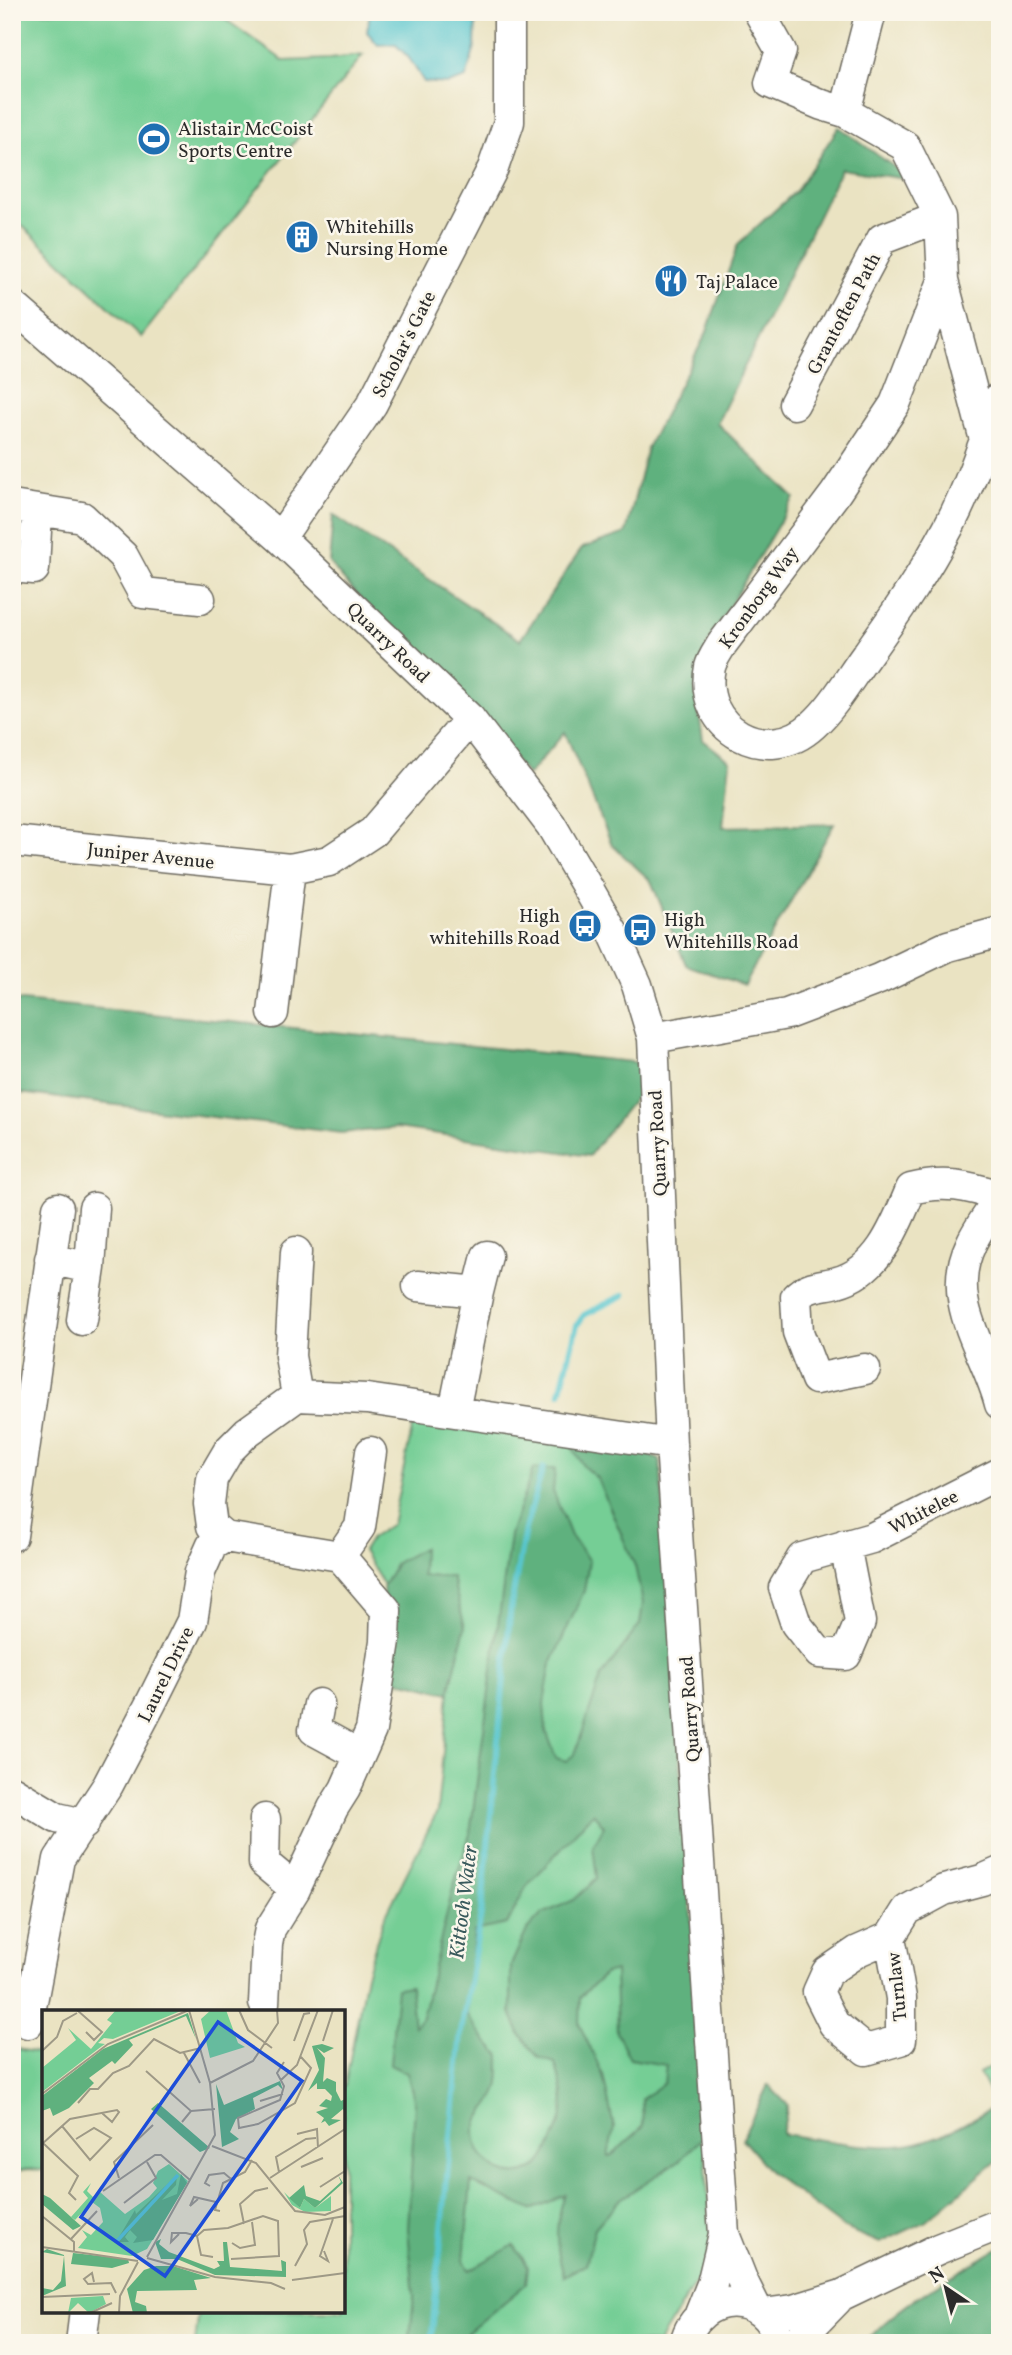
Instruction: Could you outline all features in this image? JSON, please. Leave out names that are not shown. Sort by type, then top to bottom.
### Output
[{"type":"street","name":"Scholar's Gate","points":[[280,538],[372,404],[493,168],[509,122],[509,12]]},
{"type":"street","name":"Kronborg Way","points":[[759,12],[781,51],[770,83],[845,112],[905,146],[940,217],[943,281],[895,404],[835,494],[722,644],[710,664],[712,702],[716,714],[733,733],[759,741],[791,740],[813,725],[836,697],[907,597],[949,526],[1000,397]]},
{"type":"street","points":[[845,112],[871,12]]},
{"type":"street","name":"Grantoften Path","points":[[794,404],[882,239],[940,217]]},
{"type":"street","points":[[943,281],[985,440]]},
{"type":"street","name":"Quarry Road","points":[[13,306],[280,538],[470,719],[551,825],[613,932],[637,985],[653,1038],[671,1444],[724,2234],[712,2284],[685,2342]]},
{"type":"street","points":[[12,567],[34,569],[25,509],[82,517],[122,556],[143,593],[200,599]]},
{"type":"street","name":"Juniper Avenue","points":[[12,841],[290,869],[329,861],[373,832],[470,719]]},
{"type":"street","points":[[273,1013],[290,869]]},
{"type":"street","points":[[653,1038],[787,1014],[879,979],[948,946],[1000,932]]},
{"type":"street","points":[[865,1369],[816,1379],[798,1332],[796,1297],[814,1287],[840,1282],[856,1274],[874,1258],[892,1235],[911,1189],[926,1185],[962,1185],[1000,1197],[970,1244],[960,1277],[966,1320],[995,1383],[1000,1404]]},
{"type":"street","points":[[12,1536],[58,1208]]},
{"type":"street","points":[[82,1320],[90,1268],[94,1209]]},
{"type":"street","points":[[296,1252],[290,1356],[297,1396]]},
{"type":"street","points":[[454,1411],[487,1256]]},
{"type":"street","points":[[51,1259],[90,1268]]},
{"type":"street","points":[[418,1286],[478,1292]]},
{"type":"street","points":[[264,2003],[270,1929],[295,1889],[371,1730],[385,1641],[386,1611],[340,1556],[225,1537],[212,1526],[209,1504],[212,1479],[229,1450],[247,1432],[297,1396],[367,1399],[671,1444]]},
{"type":"street","points":[[340,1556],[360,1527],[371,1452]]},
{"type":"street","name":"Whitelee","points":[[845,1545],[872,1538],[1000,1473]]},
{"type":"street","name":"Laurel Drive","points":[[28,2023],[59,1860],[114,1773],[192,1621],[200,1572],[212,1545],[225,1537]]},
{"type":"street","points":[[319,1704],[314,1730],[360,1755]]},
{"type":"street","points":[[12,1791],[57,1818],[83,1824]]},
{"type":"street","points":[[265,1819],[264,1863],[295,1889]]},
{"type":"street","name":"Turnlaw","points":[[890,1937],[907,1910],[944,1890],[982,1880],[1000,1872]]},
{"type":"street","points":[[700,2314],[713,2306],[728,2302],[743,2303],[759,2311],[793,2310],[842,2295],[938,2249],[1000,2224]]},
{"type":"street","name":"Quarry Road","points":[[724,2234],[743,2282],[759,2311],[776,2332],[779,2343]]},
{"type":"street","points":[[795,2343],[842,2295]]},
{"type":"street","points":[[81,2343],[85,2313]]},
{"type":"green space","name":"Alistair McCoist Sports Centre","points":[[12,12],[215,12],[284,61],[363,55],[141,337],[12,216]]},
{"type":"green space","points":[[839,127],[912,180],[841,169],[717,423],[794,498],[709,641],[695,688],[703,740],[730,761],[723,827],[834,824],[744,985],[686,965],[651,881],[612,845],[565,732],[528,775],[329,563],[333,515],[520,640],[582,548],[626,533],[647,448],[706,334],[738,244],[796,191]]},
{"type":"green space","points":[[12,1000],[653,1064],[641,1090],[589,1156],[397,1128],[341,1133],[12,1092]]},
{"type":"green space","points":[[413,1424],[628,1447],[660,1460],[711,2243],[705,2267],[658,2343],[195,2343],[199,2313],[345,2313],[345,2085],[366,1975],[383,1921],[437,1812],[449,1693],[363,1551],[371,1538],[392,1524]]},
{"type":"green space","points":[[569,1441],[628,1447],[660,1460],[706,2134],[680,2160],[619,2200],[595,2228],[586,2264],[564,2276],[557,2235],[565,2195],[531,2210],[471,2182],[464,2260],[469,2270],[514,2245],[528,2266],[526,2284],[455,2343],[415,2343],[410,2336],[414,2297],[408,2229],[415,2103],[407,2073],[390,2065],[397,1988],[410,1986],[414,2027],[422,2017],[453,1888],[470,1834],[510,1535],[533,1469],[555,1469],[553,1491],[571,1536],[589,1561],[584,1591],[551,1664],[544,1703],[546,1730],[556,1758],[566,1761],[575,1754],[601,1677],[640,1624],[643,1603],[635,1566],[597,1478],[583,1466]],"holes":[[[593,1813],[604,1826],[593,1846],[597,1878],[574,1900],[542,1914],[527,1930],[511,1965],[511,2012],[520,2034],[538,2057],[555,2063],[564,2100],[557,2130],[542,2161],[522,2174],[511,2174],[492,2166],[478,2147],[475,2135],[477,2124],[498,2088],[500,2056],[479,2033],[467,2013],[474,1931],[507,1924],[526,1887]],[[615,1971],[617,2033],[630,2059],[666,2065],[664,2083],[642,2099],[643,2127],[608,2156],[614,2128],[603,2075],[579,2024],[580,1997],[605,1974]]]},
{"type":"green space","points":[[423,1548],[422,1576],[452,1577],[465,1627],[449,1693],[388,1678],[383,1587],[396,1563]]},
{"type":"green space","points":[[12,2048],[42,2054],[42,2170],[12,2172]]},
{"type":"green space","points":[[1000,2062],[1000,2103],[996,2106],[979,2073]]},
{"type":"green space","points":[[768,2085],[788,2105],[782,2134],[860,2145],[906,2145],[931,2139],[1000,2103],[1000,2158],[925,2222],[880,2243],[844,2228],[771,2173],[742,2139]]},
{"type":"green space","points":[[1000,2247],[1000,2343],[866,2343],[892,2316],[910,2303]]},
{"type":"water","points":[[370,12],[476,12],[475,47],[466,78],[448,84],[424,82],[409,58],[395,44],[378,45],[367,32]]},
{"type":"waterway","name":"Kittoch Water","points":[[560,1393],[577,1325],[584,1315],[624,1295]]},
{"type":"waterway","name":"Kittoch Water","points":[[431,2343],[461,2032],[482,1908],[511,1605],[525,1529],[543,1468]]},
{"type":"place","name":"Alistair McCoist Sports Centre","points":[[154,139]]},
{"type":"place","name":"Whitehills Nursing Home","points":[[302,237]]},
{"type":"place","name":"Taj Palace","points":[[671,281]]},
{"type":"place","name":"High whitehills Road","points":[[585,926]]},
{"type":"place","name":"High Whitehills Road","points":[[640,930]]}]
